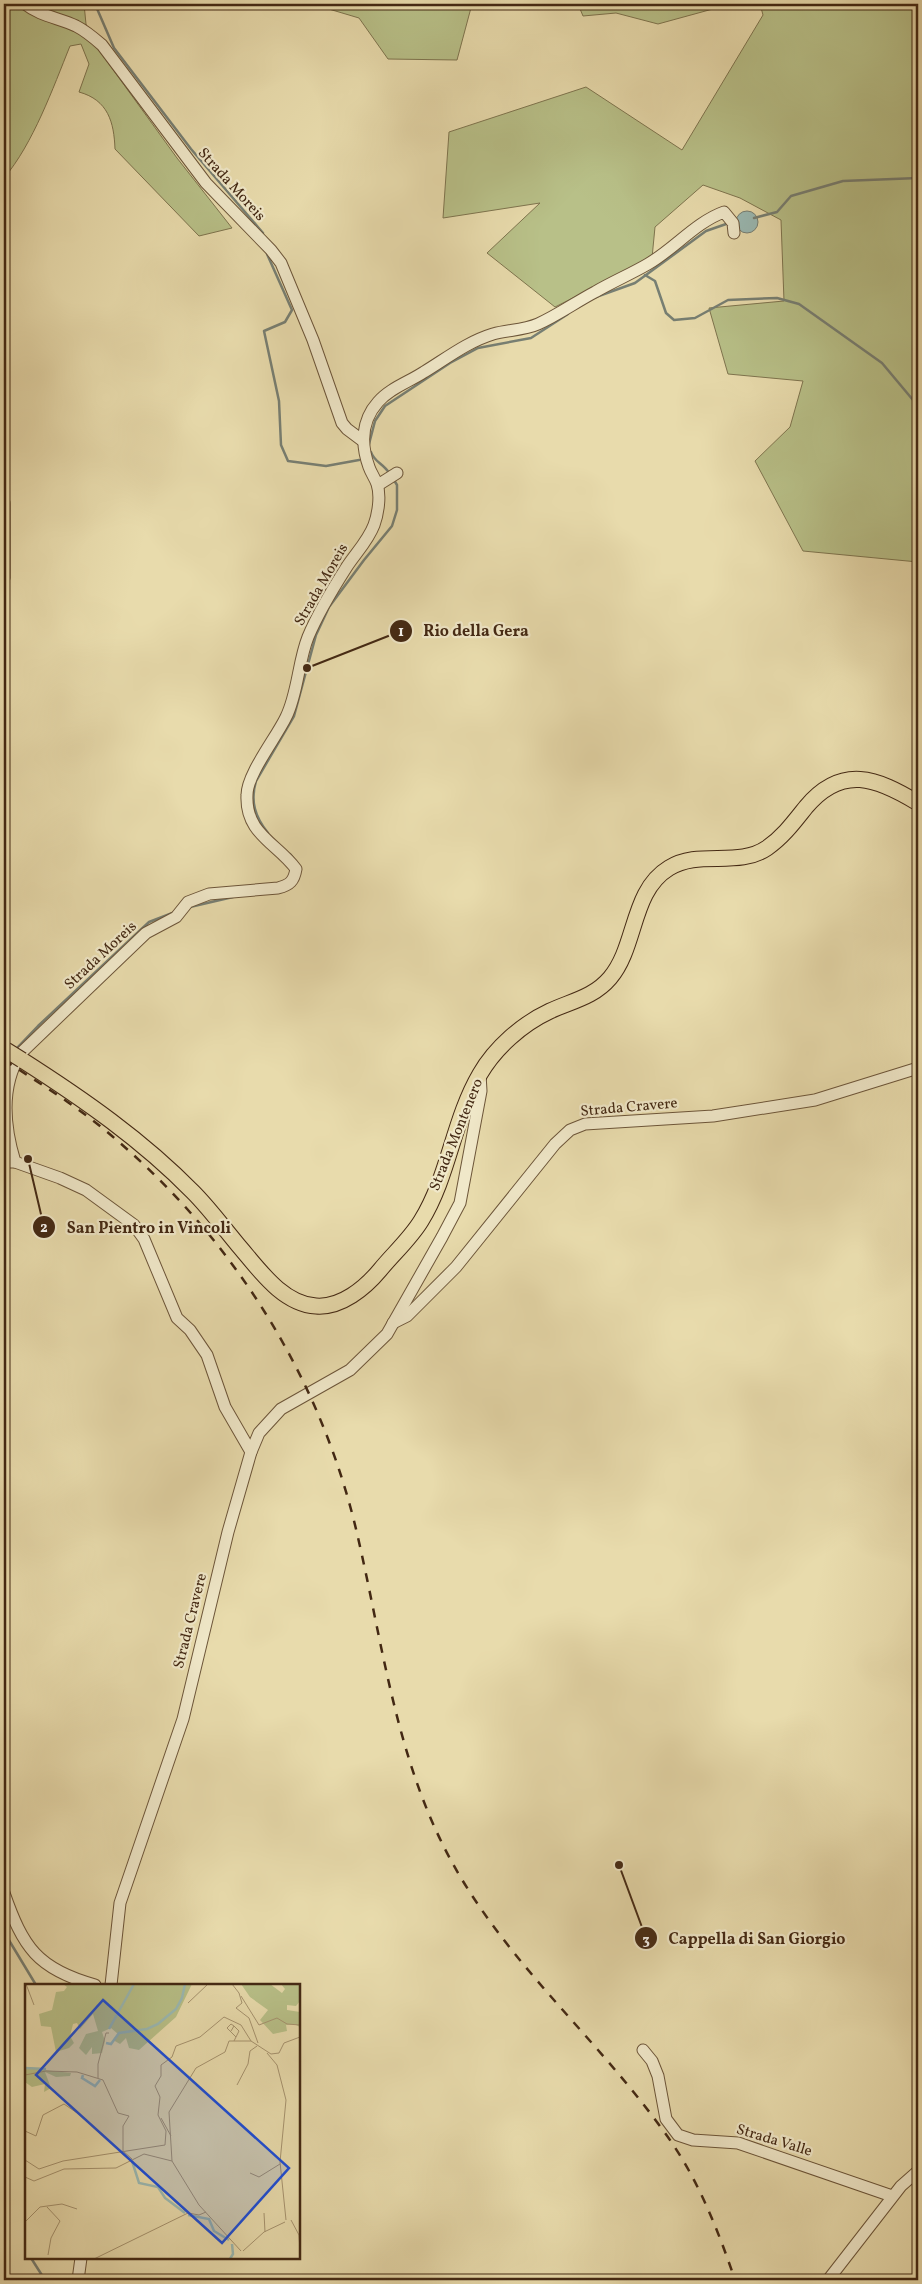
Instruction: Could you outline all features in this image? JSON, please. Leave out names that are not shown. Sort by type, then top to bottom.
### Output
[{"type":"main road","name":"Strada Montenero","points":[[5,1049],[84,1100],[130,1136],[194,1193],[273,1284],[296,1301],[316,1306],[332,1304],[366,1286],[420,1222],[480,1074],[495,1053],[515,1034],[548,1012],[590,996],[618,968],[649,889],[659,875],[672,866],[698,858],[738,858],[762,852],[786,832],[820,793],[835,783],[866,779],[882,783],[918,804]]},
{"type":"street","name":"Strada Moreis","points":[[25,4],[44,15],[76,26],[93,36],[206,183],[271,250],[281,264],[313,340],[342,422],[347,429],[363,441]]},
{"type":"street","points":[[392,476],[378,485],[369,469],[363,441],[364,429],[370,413],[389,392],[427,371],[452,353],[492,334],[536,324],[551,317],[664,255],[712,216],[724,212],[733,223],[734,233]]},
{"type":"street","name":"Strada Moreis","points":[[251,1452],[225,1407],[207,1355],[190,1330],[177,1318],[144,1239],[134,1225],[86,1190],[60,1178],[9,1162],[6,1097],[10,1074],[21,1053],[146,933],[183,909],[193,899],[209,894],[255,888],[278,888],[287,886],[294,879],[296,869],[288,858],[265,840],[254,826],[247,808],[246,792],[251,777],[273,743],[288,714],[308,638],[335,586],[374,526],[377,514],[378,485]]},
{"type":"street","points":[[4,503],[4,578]]},
{"type":"street","name":"Strada Cravere","points":[[393,1323],[407,1316],[456,1267],[549,1151],[570,1130],[585,1124],[713,1116],[815,1100],[918,1068]]},
{"type":"street","name":"Strada Cravere","points":[[111,1984],[120,1903],[183,1719],[228,1532],[251,1452],[259,1433],[282,1409],[350,1370],[380,1343],[393,1323],[460,1203],[481,1091],[480,1074]]},
{"type":"street","points":[[4,1893],[15,1923],[33,1952],[47,1966],[59,1973],[92,1984]]},
{"type":"street","name":"Strada Valle","points":[[643,2050],[652,2061],[658,2076],[666,2119],[678,2135],[693,2140],[738,2144],[892,2196]]},
{"type":"street","points":[[828,2280],[892,2196],[918,2171]]},
{"type":"street","points":[[78,2280],[81,2259]]},
{"type":"green space","points":[[4,4],[84,4],[86,24],[93,42],[177,158],[232,228],[199,236],[115,149],[113,130],[108,113],[97,100],[79,92],[89,64],[81,44],[70,46],[33,132],[4,178]]},
{"type":"green space","points":[[312,4],[472,4],[457,60],[388,59],[359,18]]},
{"type":"green space","points":[[578,4],[731,4],[658,24],[616,13],[583,16]]},
{"type":"green space","points":[[760,4],[918,4],[918,562],[803,551],[755,461],[790,427],[803,381],[728,374],[709,308],[784,301],[781,220],[740,198],[703,185],[655,227],[652,258],[555,307],[487,253],[540,203],[443,218],[449,132],[586,87],[682,150],[763,15]]},
{"type":"water","points":[[747,211],[755,214],[758,222],[755,230],[747,233],[739,230],[736,222],[739,214]]},
{"type":"waterway","points":[[95,4],[114,48],[191,149],[263,233]]},
{"type":"waterway","points":[[754,218],[777,212],[791,196],[843,181],[918,178]]},
{"type":"waterway","points":[[596,297],[635,283],[706,231],[729,223]]},
{"type":"waterway","points":[[267,254],[292,310],[285,322],[264,331],[279,401],[281,445],[288,461],[326,466],[359,460]]},
{"type":"waterway","points":[[645,275],[655,281],[666,313],[674,320],[695,318],[728,300],[777,298],[799,304],[882,363],[918,406]]},
{"type":"waterway","points":[[369,444],[375,421],[385,406],[450,363],[478,348],[531,338],[568,314]]},
{"type":"waterway","points":[[371,452],[374,458],[389,473]]},
{"type":"waterway","points":[[268,833],[255,809],[254,788],[256,781],[294,716],[316,635],[329,607],[392,526],[397,510],[397,485],[394,480]]},
{"type":"waterway","points":[[290,854],[297,863]]},
{"type":"waterway","points":[[190,907],[233,897]]},
{"type":"waterway","points":[[16,1049],[149,922],[175,912]]},
{"type":"waterway","points":[[4,1072],[11,1058]]},
{"type":"waterway","points":[[4,1166],[8,1186],[4,1207]]},
{"type":"waterway","points":[[4,1932],[35,1984]]},
{"type":"waterway","points":[[32,2259],[45,2280]]},
{"type":"railway","points":[[4,1060],[86,1115],[157,1177],[198,1221],[235,1269],[269,1319],[298,1371],[323,1426],[343,1483],[359,1542],[383,1657],[402,1734],[413,1772],[443,1845],[465,1885],[490,1922],[546,1992],[635,2093],[674,2146],[704,2202],[721,2240],[735,2280]]},
{"type":"place","name":"Rio della Gera","points":[[307,668]]},
{"type":"place","name":"San Pientro in Vincoli","points":[[28,1159]]},
{"type":"place","name":"Cappella di San Giorgio","points":[[619,1865]]}]
